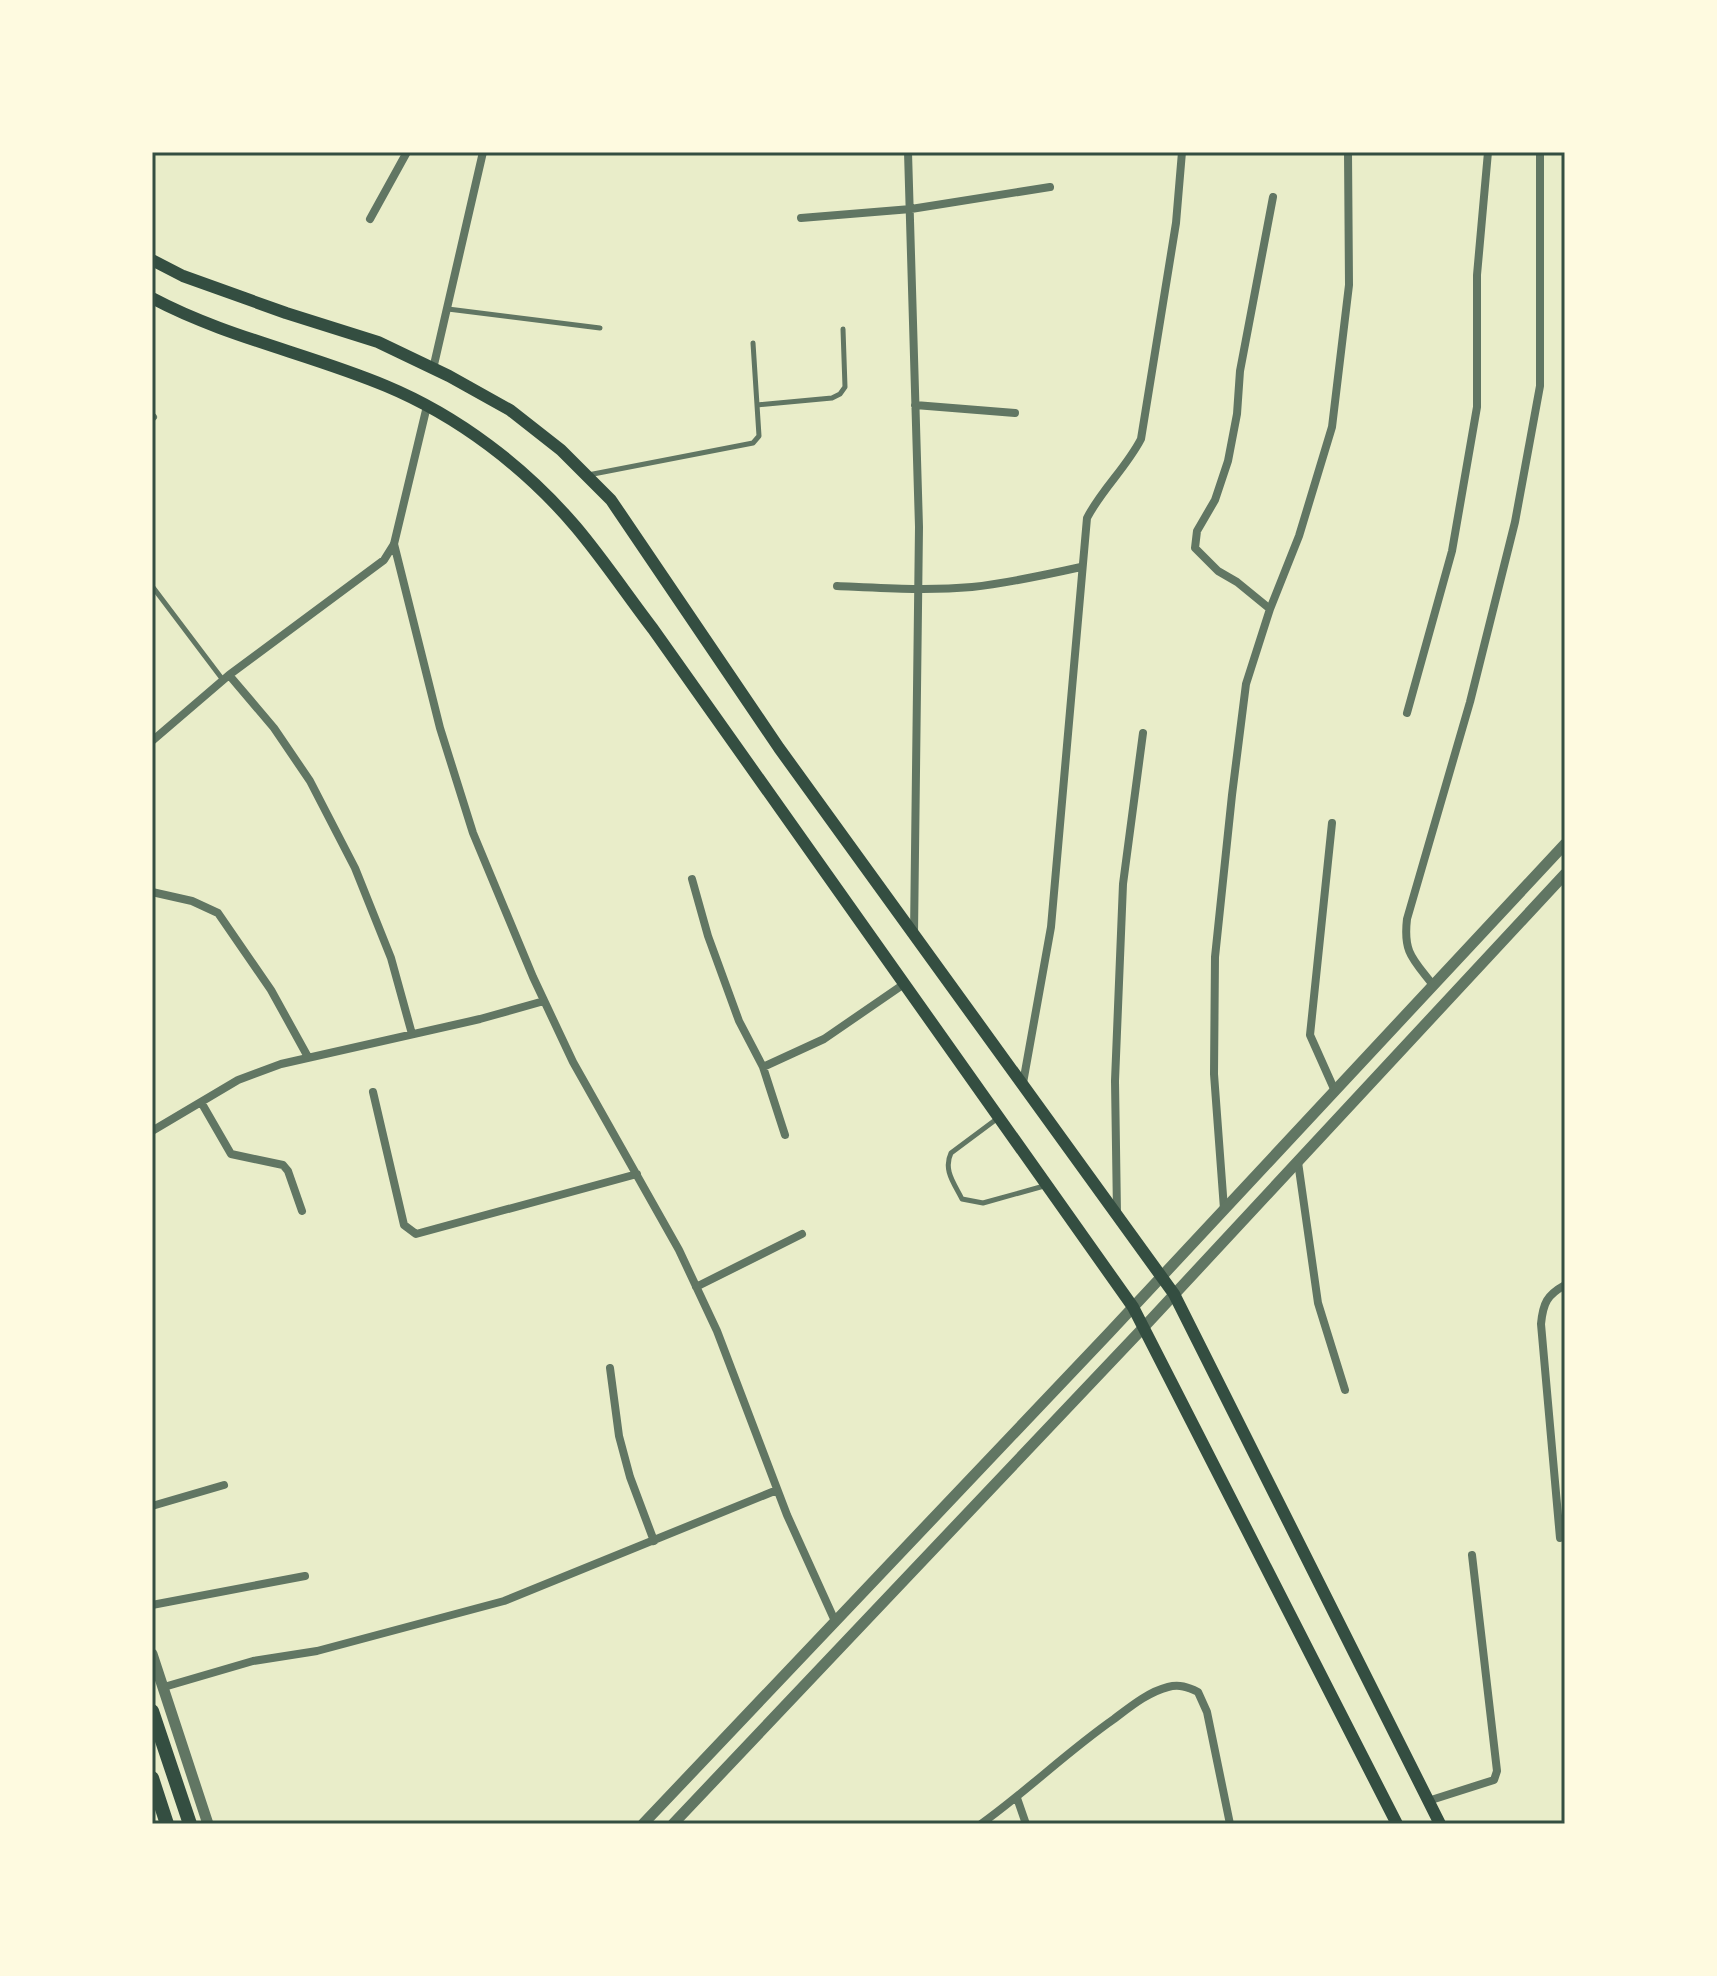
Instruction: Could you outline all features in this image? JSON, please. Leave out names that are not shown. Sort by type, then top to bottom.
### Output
[{"type":"main road","points":[[152,260],[183,276],[378,342],[510,410],[561,450],[619,510],[779,748],[1163,1275],[1440,1824]]},
{"type":"main road","points":[[152,298],[210,323],[386,386],[427,406],[478,437],[519,471],[575,526],[653,629],[1133,1307],[1397,1824]]},
{"type":"main road","points":[[152,1711],[190,1824]]},
{"type":"main road","points":[[152,1778],[167,1824]]},
{"type":"street","points":[[370,219],[407,152]]},
{"type":"street","points":[[433,369],[483,152]]},
{"type":"street","points":[[908,152],[919,527],[914,934]]},
{"type":"street","points":[[1023,1083],[1051,927],[1087,518],[1097,498],[1129,462],[1141,439],[1176,223],[1182,152]]},
{"type":"street","points":[[1224,1209],[1214,1074],[1215,957],[1246,684],[1270,609],[1299,536],[1332,427],[1349,285],[1348,152]]},
{"type":"street","points":[[1407,713],[1452,551],[1477,407],[1477,275],[1488,152]]},
{"type":"street","points":[[1433,985],[1410,956],[1404,940],[1407,919],[1470,702],[1508,552],[1540,386],[1540,152]]},
{"type":"street","points":[[801,218],[911,209],[1050,187]]},
{"type":"street","points":[[1270,609],[1218,571],[1195,548],[1197,531],[1215,500],[1228,461],[1237,414],[1240,371],[1273,197]]},
{"type":"street","points":[[915,405],[1015,413]]},
{"type":"street","points":[[152,741],[226,678],[384,560],[394,544],[427,406]]},
{"type":"street","points":[[394,544],[440,728],[473,833],[573,1062],[637,1174],[717,1331],[777,1490],[835,1621]]},
{"type":"street","points":[[837,586],[918,589],[1016,582],[1081,567]]},
{"type":"street","points":[[226,678],[274,728],[310,781],[355,868],[391,958],[412,1034]]},
{"type":"street","points":[[1117,1213],[1115,1081],[1123,884],[1143,733]]},
{"type":"street","points":[[1332,823],[1310,1035],[1335,1091]]},
{"type":"street","points":[[643,1824],[1133,1307],[1565,844]]},
{"type":"street","points":[[673,1824],[1144,1327],[1565,874]]},
{"type":"street","points":[[692,879],[708,936],[739,1021],[763,1067],[785,1135]]},
{"type":"street","points":[[152,892],[192,901],[218,913],[271,990],[308,1057]]},
{"type":"street","points":[[763,1067],[824,1039],[904,984]]},
{"type":"street","points":[[152,1131],[238,1080],[281,1064],[544,1001]]},
{"type":"street","points":[[373,1092],[404,1225],[416,1234],[637,1174]]},
{"type":"street","points":[[201,1102],[231,1154],[283,1165],[302,1211]]},
{"type":"street","points":[[1298,1162],[1318,1303],[1345,1390]]},
{"type":"street","points":[[696,1287],[802,1234]]},
{"type":"street","points":[[1560,1538],[1541,1324],[1547,1298],[1565,1285]]},
{"type":"street","points":[[610,1368],[619,1436],[630,1477],[654,1541]]},
{"type":"street","points":[[152,1506],[224,1485]]},
{"type":"street","points":[[164,1687],[253,1661],[317,1651],[504,1601],[777,1490]]},
{"type":"street","points":[[1428,1801],[1494,1780],[1497,1771],[1472,1555]]},
{"type":"street","points":[[152,1605],[305,1576]]},
{"type":"street","points":[[152,1654],[208,1824]]},
{"type":"street","points":[[981,1824],[1017,1798],[1088,1737],[1137,1702],[1168,1687],[1186,1686],[1198,1692],[1207,1712],[1230,1824]]},
{"type":"street","points":[[1017,1798],[1026,1824]]},
{"type":"lane","points":[[447,309],[600,328]]},
{"type":"lane","points":[[757,405],[832,398],[840,394],[845,387],[843,329]]},
{"type":"lane","points":[[587,476],[753,443],[759,436],[753,343]]},
{"type":"lane","points":[[152,586],[226,678]]},
{"type":"lane","points":[[999,1118],[951,1153],[947,1168],[962,1199],[983,1203],[1047,1185]]}]
